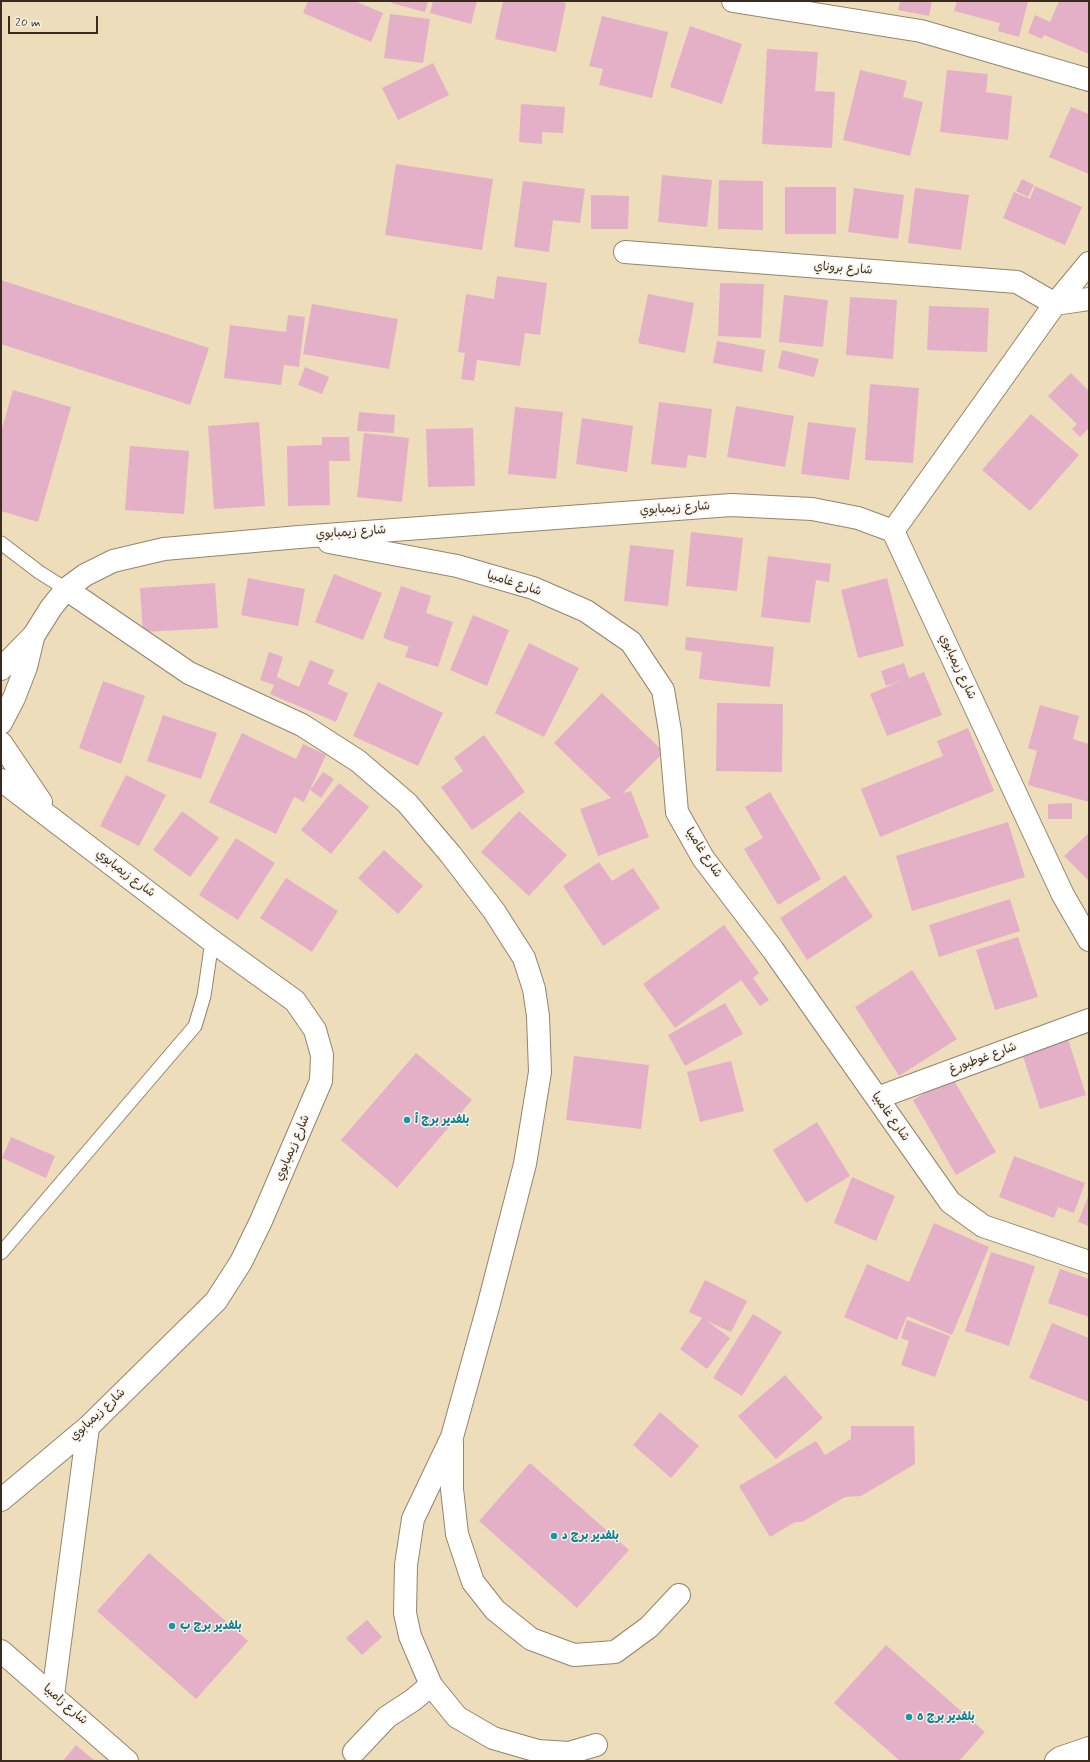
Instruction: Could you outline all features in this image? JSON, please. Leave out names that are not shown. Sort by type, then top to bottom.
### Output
[{"type":"street","points":[[733,1],[921,31],[1089,80]]},
{"type":"street","name":"شارع بروناي","points":[[625,252],[1017,282],[1055,304]]},
{"type":"street","points":[[892,531],[1055,304],[1089,263]]},
{"type":"street","points":[[1055,304],[1089,299]]},
{"type":"street","name":"شارع زيمبابوي","points":[[1,669],[34,635],[51,608],[66,589],[84,575],[113,561],[164,549],[299,537],[731,505],[812,509],[858,518],[892,531],[1063,895],[1089,940]]},
{"type":"street","name":"شارع غامبيا","points":[[299,537],[457,566],[533,588],[586,611],[631,642],[663,690],[670,731],[677,812],[703,858],[773,950],[950,1202],[983,1226],[1089,1262]]},
{"type":"street","points":[[66,589],[189,673],[302,725],[358,761],[407,803],[451,855],[494,911],[524,958],[534,989],[538,1016],[540,1072],[525,1164],[452,1437],[413,1518],[406,1565],[405,1613],[410,1636],[431,1685],[457,1717],[493,1738],[538,1751],[570,1753],[596,1745]]},
{"type":"street","name":"شارع زيمبابوي","points":[[1,723],[14,698],[26,667],[34,635]]},
{"type":"street","name":"شارع زيمبابوي","points":[[1,743],[52,818]]},
{"type":"street","name":"شارع زيمبابوي","points":[[1,780],[212,941],[296,1000],[315,1030],[322,1055],[321,1081],[261,1221],[241,1262],[216,1301],[88,1427],[1,1500]]},
{"type":"street","name":"شارع غوطبورغ","points":[[877,1098],[1089,1020]]},
{"type":"street","points":[[53,1695],[88,1427]]},
{"type":"street","points":[[452,1437],[452,1489],[457,1534],[473,1582],[495,1610],[531,1639],[574,1655],[615,1652],[649,1627],[679,1595]]},
{"type":"street","name":"شارع زامبيا","points":[[1,1651],[128,1761]]},
{"type":"street","points":[[354,1752],[387,1717],[413,1700],[431,1685]]},
{"type":"street","points":[[1056,1761],[1060,1758],[1089,1748]]},
{"type":"lane","points":[[1,543],[39,572],[66,589]]},
{"type":"lane","points":[[1,1253],[195,1026],[204,996],[212,941]]},
{"type":"building","points":[[308,1],[355,1],[383,13],[371,42],[303,13]]},
{"type":"building","points":[[392,1],[428,1],[425,12],[391,3]]},
{"type":"building","points":[[433,1],[477,1],[471,24],[430,13]]},
{"type":"building","points":[[503,1],[556,1],[566,3],[556,52],[495,39]]},
{"type":"building","points":[[900,1],[932,1],[929,16],[898,10]]},
{"type":"building","points":[[957,1],[1028,1],[1019,37],[998,31],[1000,23],[954,11]]},
{"type":"building","points":[[1059,1],[1089,1],[1089,54],[1044,35],[1042,39],[1028,33],[1035,15],[1050,22]]},
{"type":"building","points":[[390,14],[430,19],[423,63],[384,58]]},
{"type":"building","points":[[602,16],[668,32],[652,98],[599,85],[603,69],[589,66]]},
{"type":"building","points":[[690,26],[742,44],[722,104],[670,87]]},
{"type":"building","points":[[767,49],[818,52],[815,91],[835,92],[832,148],[762,144]]},
{"type":"building","points":[[433,63],[449,95],[398,120],[382,88]]},
{"type":"building","points":[[860,70],[907,81],[903,97],[923,102],[910,156],[843,140]]},
{"type":"building","points":[[947,70],[988,74],[986,92],[1012,96],[1008,140],[940,132]]},
{"type":"building","points":[[521,104],[565,107],[563,133],[542,132],[542,144],[519,142]]},
{"type":"building","points":[[1071,107],[1089,114],[1089,174],[1049,157]]},
{"type":"building","points":[[396,164],[493,179],[482,250],[385,235]]},
{"type":"building","points":[[662,175],[712,180],[707,227],[658,222]]},
{"type":"building","points":[[1022,179],[1034,185],[1028,197],[1016,191]]},
{"type":"building","points":[[719,180],[763,181],[763,230],[718,229]]},
{"type":"building","points":[[523,181],[585,189],[580,223],[553,220],[549,252],[514,247]]},
{"type":"building","points":[[1035,186],[1082,207],[1065,245],[1003,218],[1014,192],[1030,199]]},
{"type":"building","points":[[785,187],[836,187],[836,234],[785,234]]},
{"type":"building","points":[[854,188],[904,195],[898,239],[848,232]]},
{"type":"building","points":[[915,188],[969,195],[961,250],[908,243]]},
{"type":"building","points":[[591,195],[629,196],[628,229],[591,229]]},
{"type":"building","points":[[497,276],[547,283],[540,335],[525,333],[520,366],[477,360],[474,381],[461,379],[465,353],[458,352],[466,294],[494,299]]},
{"type":"building","points":[[1,280],[209,348],[190,405],[1,344]]},
{"type":"building","points":[[720,283],[764,284],[761,338],[718,336]]},
{"type":"building","points":[[648,294],[694,303],[685,353],[638,343]]},
{"type":"building","points":[[784,295],[828,300],[823,347],[779,342]]},
{"type":"building","points":[[850,297],[897,300],[893,359],[846,355]]},
{"type":"building","points":[[312,304],[398,319],[389,369],[303,354]]},
{"type":"building","points":[[929,306],[989,308],[987,352],[927,350]]},
{"type":"building","points":[[288,315],[305,317],[299,367],[284,365],[281,385],[224,378],[230,325],[286,332]]},
{"type":"building","points":[[717,341],[765,350],[762,372],[713,363]]},
{"type":"building","points":[[782,350],[819,359],[814,377],[778,368]]},
{"type":"building","points":[[305,367],[329,377],[322,394],[298,385]]},
{"type":"building","points":[[1071,373],[1089,391],[1089,428],[1080,437],[1072,429],[1077,424],[1048,396]]},
{"type":"building","points":[[870,384],[919,388],[913,463],[865,460]]},
{"type":"building","points":[[13,390],[71,407],[38,522],[1,511],[1,432]]},
{"type":"building","points":[[659,402],[712,409],[706,458],[688,455],[686,468],[651,464]]},
{"type":"building","points":[[736,406],[794,416],[785,467],[727,457]]},
{"type":"building","points":[[515,407],[563,412],[556,479],[508,474]]},
{"type":"building","points":[[359,412],[395,415],[394,433],[357,431]]},
{"type":"building","points":[[1031,414],[1079,455],[1030,511],[982,470]]},
{"type":"building","points":[[582,418],[633,426],[627,472],[576,464]]},
{"type":"building","points":[[259,422],[265,506],[214,509],[208,426]]},
{"type":"building","points":[[808,422],[856,428],[849,480],[801,474]]},
{"type":"building","points":[[473,428],[475,486],[428,487],[426,429]]},
{"type":"building","points":[[364,433],[409,438],[402,502],[357,497]]},
{"type":"building","points":[[322,437],[349,437],[350,461],[329,461],[330,505],[288,506],[287,446],[322,445]]},
{"type":"building","points":[[130,446],[189,451],[184,514],[125,510]]},
{"type":"building","points":[[691,532],[743,538],[737,591],[686,586]]},
{"type":"building","points":[[630,545],[674,550],[668,606],[624,601]]},
{"type":"building","points":[[768,556],[831,564],[829,582],[816,580],[810,623],[761,617]]},
{"type":"building","points":[[334,574],[382,593],[363,640],[315,622]]},
{"type":"building","points":[[248,578],[305,589],[298,626],[241,615]]},
{"type":"building","points":[[887,578],[904,646],[858,658],[841,590]]},
{"type":"building","points":[[215,583],[218,628],[143,632],[140,588]]},
{"type":"building","points":[[401,586],[431,596],[426,613],[453,622],[438,667],[405,657],[409,647],[383,638]]},
{"type":"building","points":[[473,615],[509,630],[487,686],[450,670]]},
{"type":"building","points":[[686,637],[774,647],[770,687],[699,679],[702,652],[685,650]]},
{"type":"building","points":[[529,643],[579,668],[544,737],[495,713]]},
{"type":"building","points":[[269,652],[283,657],[275,683],[277,677],[299,687],[310,660],[334,670],[328,684],[348,693],[336,722],[270,694],[274,685],[260,680]]},
{"type":"building","points":[[904,663],[909,678],[924,672],[942,715],[887,736],[870,694],[903,680],[886,686],[881,671]]},
{"type":"building","points":[[103,681],[145,696],[121,764],[79,748]]},
{"type":"building","points":[[378,682],[443,713],[418,766],[353,736]]},
{"type":"building","points":[[602,693],[664,752],[623,793],[631,791],[649,837],[598,856],[580,809],[611,798],[554,743]]},
{"type":"building","points":[[717,703],[783,704],[782,772],[716,771]]},
{"type":"building","points":[[1040,705],[1079,716],[1073,739],[1089,744],[1089,802],[1028,785],[1037,751],[1028,748]]},
{"type":"building","points":[[163,715],[217,733],[201,779],[147,761]]},
{"type":"building","points":[[968,728],[994,791],[880,837],[861,789],[943,756],[937,741]]},
{"type":"building","points":[[242,733],[296,759],[303,744],[326,755],[304,802],[294,797],[276,834],[209,802]]},
{"type":"building","points":[[484,735],[525,792],[472,830],[441,787],[463,771],[454,758]]},
{"type":"building","points":[[323,772],[334,779],[321,798],[310,790]]},
{"type":"building","points":[[126,775],[166,795],[139,846],[100,826]]},
{"type":"building","points":[[339,783],[369,807],[331,854],[301,830]]},
{"type":"building","points":[[770,792],[821,879],[778,905],[744,849],[763,838],[745,807]]},
{"type":"building","points":[[1072,803],[1072,819],[1048,819],[1048,804]]},
{"type":"building","points":[[182,811],[219,838],[190,877],[153,850]]},
{"type":"building","points":[[519,811],[567,855],[529,896],[481,852]]},
{"type":"building","points":[[1008,822],[1025,877],[912,911],[896,856]]},
{"type":"building","points":[[1089,833],[1089,881],[1064,856]]},
{"type":"building","points":[[236,838],[275,863],[238,920],[199,895]]},
{"type":"building","points":[[384,850],[423,886],[398,914],[358,878]]},
{"type":"building","points":[[599,862],[612,881],[633,868],[660,908],[603,946],[563,886]]},
{"type":"building","points":[[845,875],[873,917],[807,960],[780,918]]},
{"type":"building","points":[[286,878],[338,911],[312,952],[260,918]]},
{"type":"building","points":[[1010,899],[1020,931],[939,957],[929,925]]},
{"type":"building","points":[[724,925],[759,973],[753,978],[769,1000],[760,1006],[741,980],[675,1028],[643,984]]},
{"type":"building","points":[[1018,937],[1038,997],[995,1010],[976,950]]},
{"type":"building","points":[[912,970],[957,1039],[899,1076],[855,1007]]},
{"type":"building","points":[[725,1003],[743,1034],[685,1066],[668,1035]]},
{"type":"building","points":[[1066,1033],[1086,1095],[1040,1109],[1020,1047]]},
{"type":"building","name":"بلفدير برج أ","points":[[416,1053],[472,1100],[397,1188],[341,1140]]},
{"type":"building","points":[[574,1056],[649,1065],[641,1129],[566,1120]]},
{"type":"building","points":[[731,1061],[744,1111],[700,1122],[687,1072]]},
{"type":"building","points":[[952,1077],[996,1152],[956,1175],[913,1100]]},
{"type":"building","points":[[817,1122],[850,1176],[806,1203],[773,1150]]},
{"type":"building","points":[[11,1137],[55,1156],[46,1178],[2,1158]]},
{"type":"building","points":[[1014,1156],[1085,1183],[1074,1213],[1058,1207],[1054,1218],[999,1197]]},
{"type":"building","points":[[852,1177],[895,1196],[876,1241],[834,1223]]},
{"type":"building","points":[[1089,1194],[1089,1226],[1078,1222]]},
{"type":"building","points":[[934,1223],[989,1247],[952,1335],[907,1316],[897,1340],[844,1317],[867,1264],[909,1282]]},
{"type":"building","points":[[991,1252],[1035,1266],[1009,1346],[965,1331]]},
{"type":"building","points":[[1060,1269],[1089,1279],[1089,1317],[1048,1303]]},
{"type":"building","points":[[705,1280],[747,1301],[731,1332],[707,1321],[730,1338],[707,1369],[680,1349],[702,1318],[689,1312]]},
{"type":"building","points":[[753,1314],[782,1332],[742,1396],[713,1378]]},
{"type":"building","points":[[907,1320],[950,1336],[935,1377],[901,1365],[909,1341],[901,1338]]},
{"type":"building","points":[[1052,1323],[1089,1338],[1089,1402],[1029,1378]]},
{"type":"building","points":[[785,1375],[823,1418],[776,1459],[738,1416]]},
{"type":"building","points":[[660,1412],[699,1446],[671,1478],[633,1445]]},
{"type":"building","points":[[851,1426],[914,1426],[915,1464],[861,1496],[845,1497],[802,1522],[795,1522],[770,1537],[739,1486],[816,1441],[825,1455],[851,1439]]},
{"type":"building","name":"بلفدير برج د","points":[[530,1463],[629,1550],[577,1608],[479,1521]]},
{"type":"building","name":"بلفدير برج ب","points":[[149,1553],[248,1641],[196,1699],[97,1611]]},
{"type":"building","points":[[367,1620],[382,1637],[362,1655],[346,1638]]},
{"type":"building","name":"بلفدير برج ه","points":[[886,1645],[985,1732],[959,1761],[900,1761],[834,1703]]},
{"type":"building","points":[[76,1745],[95,1761],[63,1761]]},
{"type":"place","name":"بلفدير برج أ","points":[[407,1120]]},
{"type":"place","name":"بلفدير برج د","points":[[554,1536]]},
{"type":"place","name":"بلفدير برج ب","points":[[172,1626]]},
{"type":"place","name":"بلفدير برج ه","points":[[909,1717]]}]
